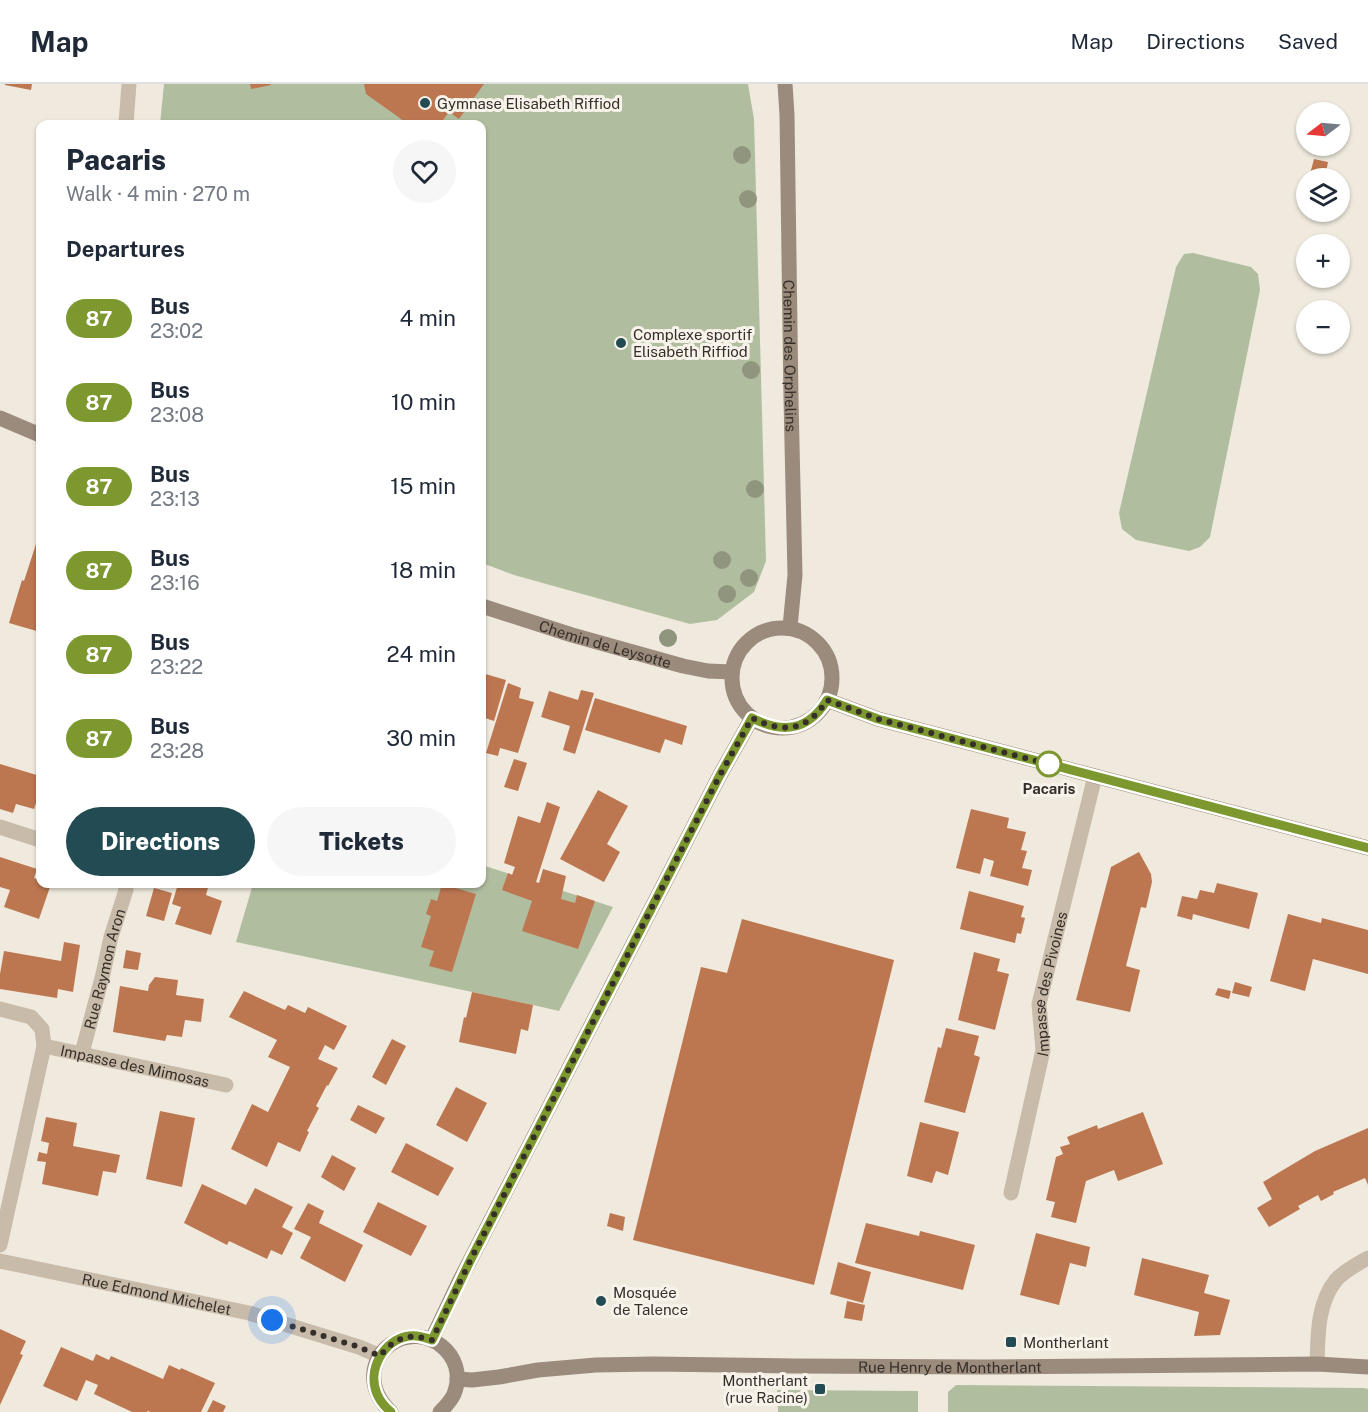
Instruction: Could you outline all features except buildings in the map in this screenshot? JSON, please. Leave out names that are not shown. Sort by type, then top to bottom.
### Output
[{"type":"street","points":[[126,120],[129,84]]},
{"type":"street","name":"Chemin des Orphelins","points":[[785,84],[795,575],[790,627]]},
{"type":"street","points":[[0,418],[36,433]]},
{"type":"street","name":"Chemin de Leysotte","points":[[486,607],[573,636],[683,666],[708,671],[732,672]]},
{"type":"street","points":[[790,627],[805,632],[818,642],[828,657],[832,670],[832,685],[821,710],[801,725],[784,728],[767,726],[752,718],[741,705],[733,689],[732,672],[737,657],[746,643],[758,633],[774,628],[790,627]]},
{"type":"street","points":[[827,700],[878,719],[1368,848]]},
{"type":"street","points":[[432,1340],[470,1261],[752,718]]},
{"type":"street","name":"Impasse des Pivoines","points":[[1011,1193],[1043,1050],[1039,1004],[1095,776]]},
{"type":"street","points":[[0,827],[36,839]]},
{"type":"street","name":"Rue Raymon Aron","points":[[82,1053],[126,888]]},
{"type":"street","points":[[0,1009],[31,1017],[42,1029],[44,1046],[0,1245]]},
{"type":"street","name":"Impasse des Mimosas","points":[[44,1046],[226,1085]]},
{"type":"street","points":[[1317,1364],[1318,1328],[1324,1303],[1337,1280],[1356,1264],[1368,1258]]},
{"type":"street","name":"Rue Edmond Michelet","points":[[0,1261],[249,1313],[359,1347],[380,1356]]},
{"type":"street","points":[[391,1412],[376,1393],[375,1368],[387,1347],[409,1336],[420,1336],[443,1346],[456,1367],[455,1392],[440,1412]]},
{"type":"street","name":"Rue Henry de Montherlant","points":[[457,1379],[499,1377],[538,1370],[596,1365],[643,1364],[984,1367],[1317,1364],[1368,1367]]},
{"type":"green space","name":"Complexe sportif Elisabeth Riffiod","points":[[164,84],[748,84],[754,119],[766,561],[754,592],[717,620],[690,624],[514,575],[486,564],[486,120],[160,120]]},
{"type":"green space","points":[[1193,253],[1251,267],[1258,274],[1260,290],[1210,537],[1200,547],[1189,551],[1136,540],[1122,529],[1119,513],[1176,267],[1184,254]]},
{"type":"green space","points":[[486,866],[613,907],[559,1011],[236,942],[252,888],[486,888]]},
{"type":"green space","points":[[956,1385],[1364,1388],[1368,1389],[1368,1412],[948,1412],[948,1392]]},
{"type":"green space","points":[[777,1390],[918,1391],[918,1412],[778,1412]]},
{"type":"bus line","name":"87","points":[[391,1412],[376,1393],[375,1368],[380,1356],[397,1340],[409,1336],[420,1336],[432,1340],[459,1282],[720,775],[752,718],[767,726],[784,728],[801,725],[821,710],[827,700],[878,719],[1368,848]]},
{"type":"place","name":"Gymnase Elisabeth Riffiod","points":[[425,103]]},
{"type":"place","name":"Complexe sportif Elisabeth Riffiod","points":[[621,343]]},
{"type":"place","name":"Pacaris","points":[[1049,764]]},
{"type":"place","name":"Mosquée de Talence","points":[[601,1301]]},
{"type":"place","name":"Montherlant","points":[[1011,1342]]},
{"type":"place","name":"Montherlant (rue Racine)","points":[[820,1389]]},
{"type":"route","points":[[272,1320],[359,1347],[380,1356],[397,1340],[409,1336],[420,1336],[432,1340],[459,1282],[720,775],[752,718],[767,726],[784,728],[801,725],[821,710],[827,700],[878,719],[1059,767],[1049,764]]}]
